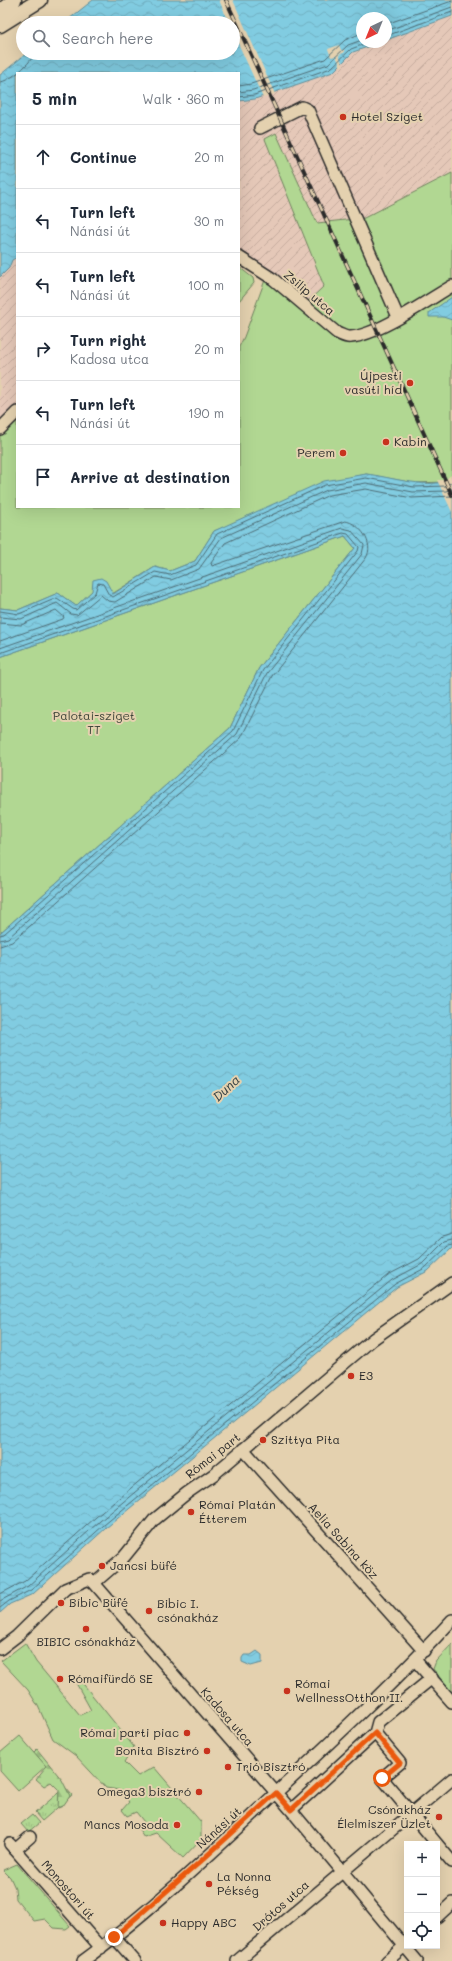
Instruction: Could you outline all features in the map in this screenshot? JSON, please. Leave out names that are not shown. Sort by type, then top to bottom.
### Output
[{"type":"main road","points":[[0,12],[14,0]]},
{"type":"main road","points":[[0,25],[40,0]]},
{"type":"street","points":[[260,128],[302,107],[308,110],[398,317]]},
{"type":"street","name":"Zsilip utca","points":[[240,258],[272,279],[337,333],[346,337],[366,333],[386,325],[452,286]]},
{"type":"street","points":[[0,429],[16,413]]},
{"type":"street","name":"Római part","points":[[94,1583],[124,1557],[154,1520],[187,1493],[213,1475],[373,1339],[452,1283]]},
{"type":"street","name":"Aelia Sabina köz","points":[[243,1450],[424,1651]]},
{"type":"street","points":[[0,1649],[17,1636],[65,1589],[89,1579],[94,1583]]},
{"type":"street","name":"Kadosa utca","points":[[94,1583],[404,1943]]},
{"type":"street","name":"Nánási út","points":[[83,1961],[114,1937],[276,1793],[415,1660],[452,1620]]},
{"type":"street","points":[[415,1660],[452,1702]]},
{"type":"street","points":[[291,1810],[375,1733],[378,1722],[432,1678]]},
{"type":"street","points":[[366,1707],[378,1722]]},
{"type":"street","points":[[375,1733],[400,1763],[382,1778],[435,1841]]},
{"type":"street","name":"Drótos utca","points":[[237,1961],[411,1812],[452,1779]]},
{"type":"street","name":"Monostori út","points":[[30,1837],[13,1847],[101,1948]]},
{"type":"street","points":[[440,1848],[452,1862]]},
{"type":"street","points":[[440,1914],[452,1903]]},
{"type":"street","points":[[114,1937],[135,1961]]},
{"type":"street","points":[[387,1961],[404,1947]]},
{"type":"street","name":"Kadosa utca","points":[[409,1949],[417,1961]]},
{"type":"shaded area","points":[[452,16],[452,173],[364,218],[316,223],[276,134],[265,139],[324,286],[302,308],[240,262],[240,101],[255,99],[333,72],[353,52],[366,48],[392,48],[392,38]]},
{"type":"shaded area","points":[[16,257],[16,413],[0,429],[0,277],[9,268],[12,259]]},
{"type":"green space","points":[[276,133],[317,223],[364,218],[452,173],[452,477],[446,482],[414,483],[366,474],[214,531],[195,561],[170,571],[155,567],[112,594],[92,591],[76,606],[58,593],[18,610],[0,608],[0,429],[16,413],[16,508],[240,508],[240,345],[265,280],[302,307],[324,286],[265,139]]},
{"type":"green space","points":[[240,268],[253,278],[254,283],[240,300]]},
{"type":"green space","name":"Palotai-sziget TT","points":[[345,536],[355,548],[259,668],[230,728],[0,933],[0,657]]},
{"type":"green space","points":[[25,1643],[36,1662],[80,1715],[91,1710],[76,1683],[80,1680],[134,1747],[124,1762],[138,1776],[154,1767],[201,1822],[201,1839],[183,1858],[156,1833],[144,1837],[138,1828],[144,1822],[136,1812],[127,1816],[122,1810],[129,1802],[119,1790],[106,1788],[76,1756],[53,1739],[38,1706],[28,1690],[1,1661]]},
{"type":"green space","points":[[452,1644],[452,1693],[433,1669],[436,1661]]},
{"type":"green space","points":[[20,1736],[46,1766],[18,1791],[0,1771],[0,1753]]},
{"type":"green space","points":[[37,1749],[62,1780],[70,1796],[63,1806],[58,1808],[59,1790],[51,1782],[44,1786],[36,1779],[45,1768],[32,1754]]},
{"type":"green space","points":[[65,1787],[72,1795],[42,1821],[35,1813]]},
{"type":"green space","points":[[32,1815],[39,1823],[28,1832],[21,1824]]},
{"type":"green space","points":[[17,1864],[70,1926],[66,1929],[54,1928],[45,1919],[34,1921],[16,1899],[15,1888],[10,1877],[3,1870]]},
{"type":"water","points":[[93,0],[452,0],[452,16],[392,38],[392,12],[356,12],[356,48],[365,48],[353,52],[333,72],[255,99],[240,101],[240,72],[16,72],[16,258],[12,260],[9,268],[0,277],[0,75],[18,60],[240,60],[240,16],[73,16]]},
{"type":"water","points":[[452,297],[452,320],[443,317],[429,317],[429,313]]},
{"type":"water","name":"Duna","points":[[366,474],[423,483],[444,481],[452,477],[452,1248],[428,1271],[397,1287],[106,1528],[33,1594],[10,1604],[0,1613],[0,933],[230,728],[259,668],[355,548],[345,536],[0,657],[0,608],[18,610],[58,593],[76,606],[92,591],[93,580],[101,578],[106,581],[113,594],[155,567],[170,571],[195,561],[214,531],[324,481]]},
{"type":"water","points":[[257,1651],[262,1655],[262,1663],[251,1666],[242,1662],[244,1655],[251,1655]]},
{"type":"pier","points":[[219,0],[233,0],[275,94],[263,98],[240,47],[240,16],[226,16]]},
{"type":"pier","points":[[339,45],[341,50],[344,50],[345,52],[339,55],[343,65],[341,67],[336,56],[331,57],[328,49]]},
{"type":"pier","points":[[451,475],[452,512],[437,480],[445,480]]},
{"type":"railway","points":[[226,0],[233,16]]},
{"type":"railway","points":[[240,31],[452,495]]},
{"type":"place","name":"Hotel Sziget","points":[[343,117]]},
{"type":"place","name":"Újpesti vasúti híd","points":[[410,383]]},
{"type":"place","name":"Kabin","points":[[386,442]]},
{"type":"place","name":"Perem","points":[[343,453]]},
{"type":"place","name":"E3","points":[[351,1376]]},
{"type":"place","name":"Szittya Pita","points":[[263,1440]]},
{"type":"place","name":"Római Platán Étterem","points":[[191,1512]]},
{"type":"place","name":"Jancsi büfé","points":[[102,1566]]},
{"type":"place","name":"Bíbic Büfé","points":[[61,1603]]},
{"type":"place","name":"Bibic I. csónakház","points":[[149,1611]]},
{"type":"place","name":"BIBIC csónakház","points":[[86,1629]]},
{"type":"place","name":"Rómaifürdő SE","points":[[60,1679]]},
{"type":"place","name":"Római WellnessOtthon II.","points":[[287,1691]]},
{"type":"place","name":"Római parti piac","points":[[187,1733]]},
{"type":"place","name":"Bonita Bisztró","points":[[207,1751]]},
{"type":"place","name":"Trió Bisztró","points":[[228,1767]]},
{"type":"place","name":"Omega3 bisztró","points":[[199,1792]]},
{"type":"place","name":"Csónakház Élelmiszer Üzlet","points":[[439,1817]]},
{"type":"place","name":"Mancs Mosoda","points":[[177,1825]]},
{"type":"place","name":"La Nonna Pékség","points":[[209,1884]]},
{"type":"place","name":"Happy ABC","points":[[163,1923]]},
{"type":"route","points":[[114,1937],[160,1898],[276,1793],[291,1810],[375,1733],[400,1763],[382,1778]]}]
